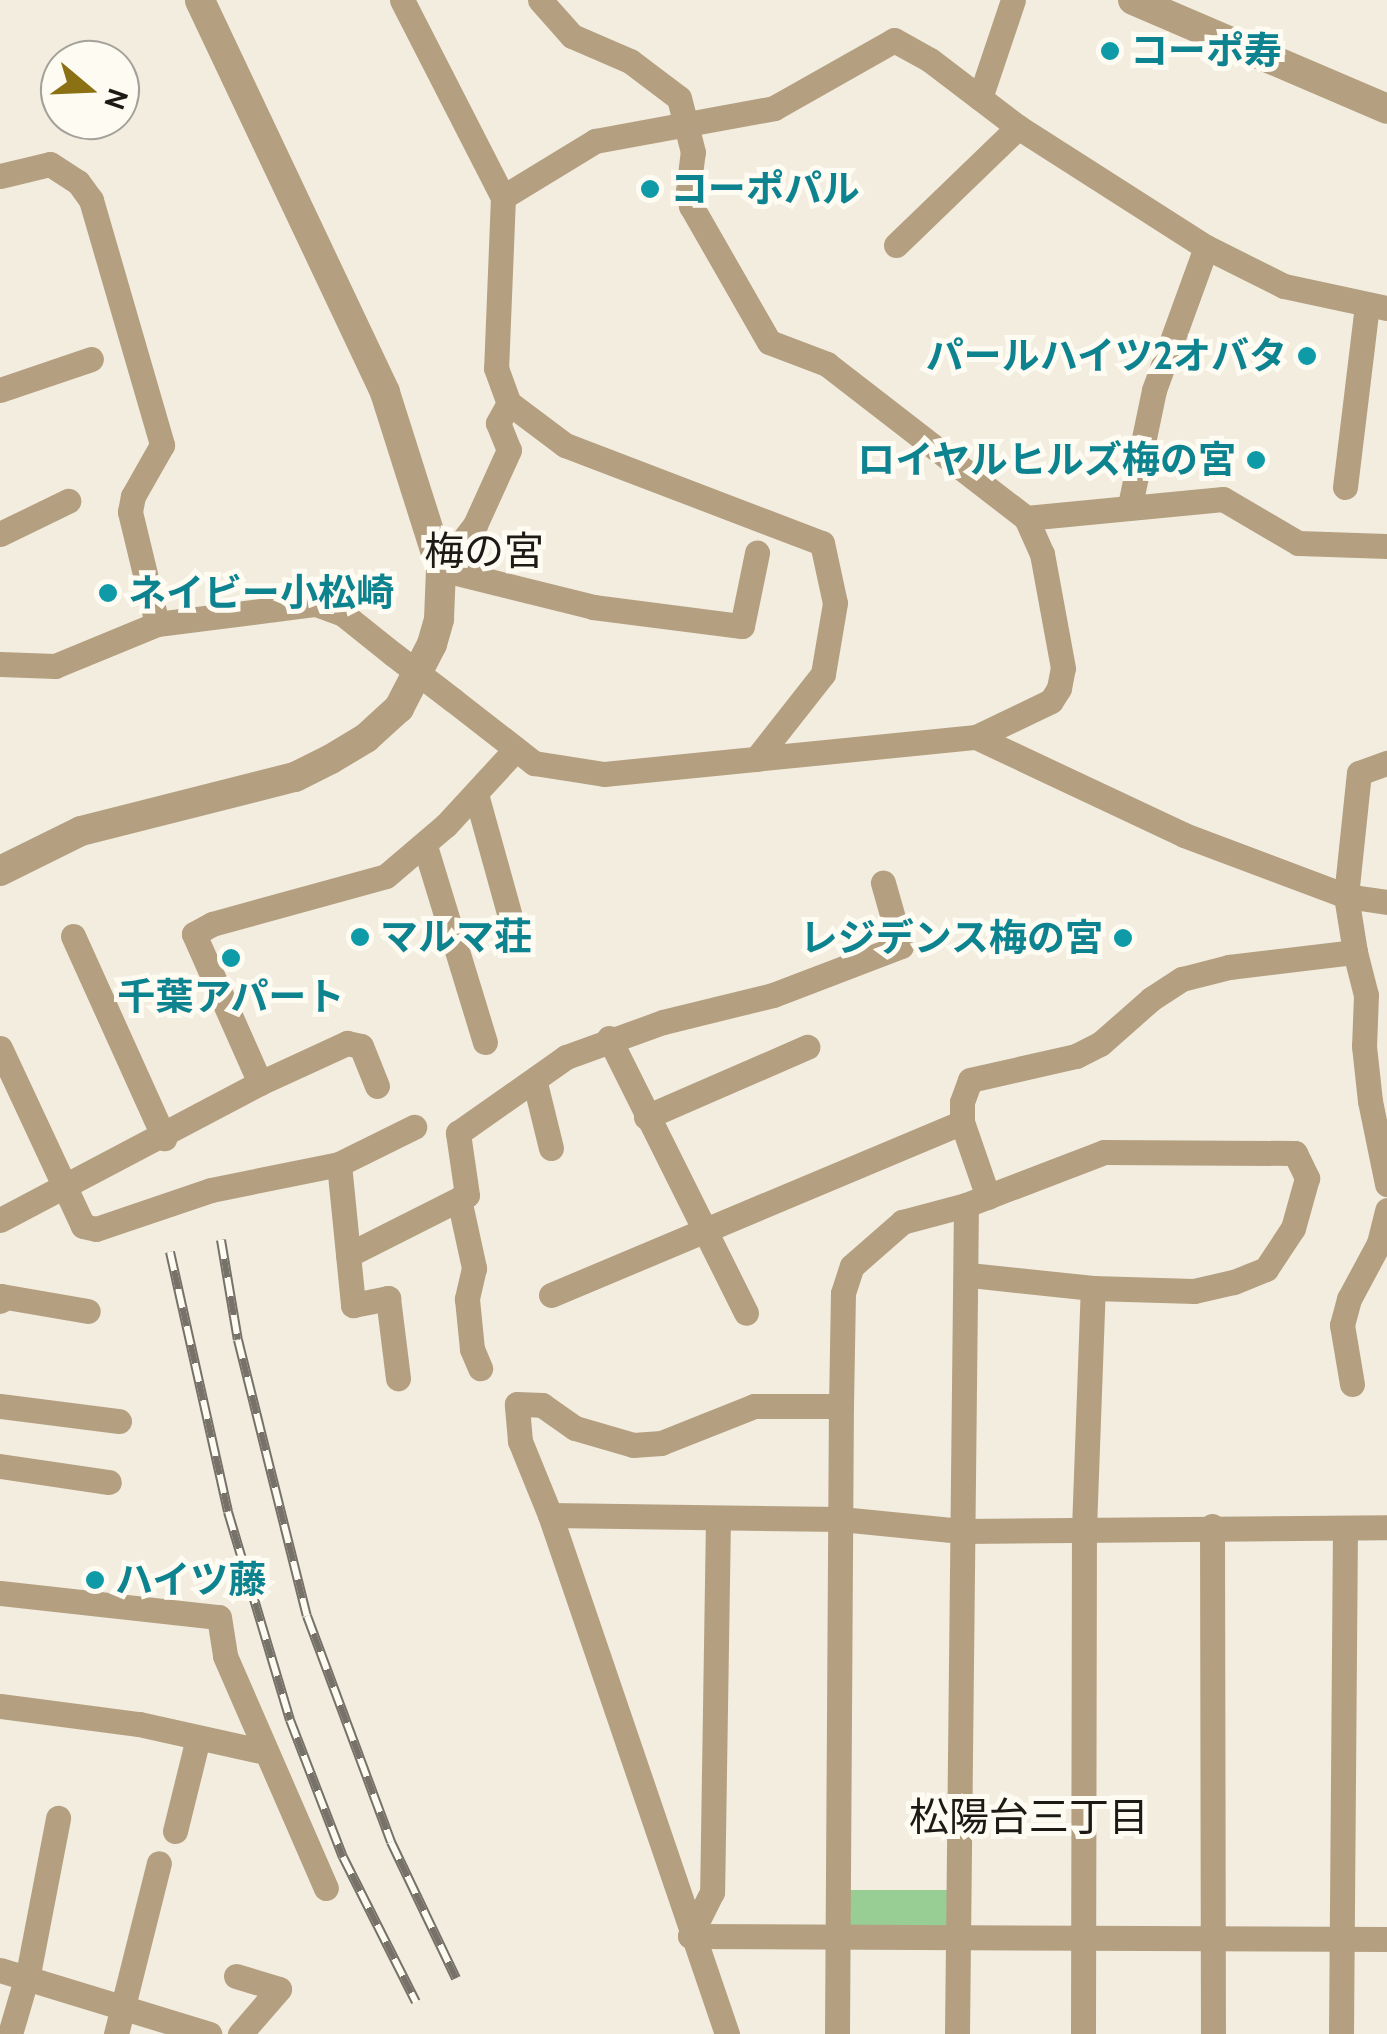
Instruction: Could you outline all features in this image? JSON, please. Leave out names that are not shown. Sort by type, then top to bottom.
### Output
[{"type":"street","points":[[0,872],[81,831],[295,777],[366,738],[398,708],[432,644],[440,619],[441,569],[386,392],[200,0]]},
{"type":"street","points":[[0,664],[54,666],[157,624],[316,604],[343,614],[534,762],[604,774],[976,737],[1051,701],[1059,688],[1062,668],[1042,554],[1026,518],[826,364],[769,342],[691,206],[688,191],[693,152],[679,98],[630,61],[572,36],[540,0]]},
{"type":"street","points":[[980,98],[1013,0]]},
{"type":"street","points":[[1133,0],[1387,108]]},
{"type":"street","points":[[407,2],[503,197],[496,368],[509,403],[564,445],[822,542],[835,603],[823,674],[756,758]]},
{"type":"street","points":[[503,197],[595,141],[774,108],[894,40],[930,60],[1018,127],[1206,247],[1284,286],[1377,307],[1346,487]]},
{"type":"street","points":[[896,245],[1018,127]]},
{"type":"street","points":[[0,176],[50,164],[78,182],[91,200],[162,445],[133,496],[130,512],[157,624]]},
{"type":"street","points":[[1130,504],[1154,390],[1206,247]]},
{"type":"street","points":[[0,390],[91,359]]},
{"type":"street","points":[[441,569],[475,526],[508,450],[498,423],[509,403]]},
{"type":"street","points":[[1026,518],[1130,504],[1223,499],[1298,543],[1387,546]]},
{"type":"street","points":[[0,534],[68,501]]},
{"type":"street","points":[[441,569],[593,607],[742,626],[757,553]]},
{"type":"street","points":[[976,737],[1184,834],[1346,896],[1387,902]]},
{"type":"street","points":[[260,1083],[194,934],[212,924],[386,876],[425,846],[516,749]]},
{"type":"street","points":[[1387,763],[1359,773],[1346,896],[1366,995],[1364,1046],[1387,1184]]},
{"type":"street","points":[[476,794],[514,935]]},
{"type":"street","points":[[425,846],[485,1042]]},
{"type":"street","points":[[348,1255],[468,1195],[458,1132],[535,1083],[566,1057],[609,1038],[773,996],[901,946],[883,884]]},
{"type":"street","points":[[73,936],[164,1138]]},
{"type":"street","points":[[957,2034],[961,1530],[969,1275],[977,1201],[962,1122],[962,1102],[970,1080],[1076,1056],[1100,1044],[1150,1000],[1182,979],[1229,967],[1355,952]]},
{"type":"street","points":[[609,1038],[746,1313]]},
{"type":"street","points":[[0,1220],[164,1138],[260,1083],[347,1042],[361,1046],[377,1086]]},
{"type":"street","points":[[0,1048],[82,1226],[96,1228],[211,1190],[339,1164],[414,1128]]},
{"type":"street","points":[[646,1117],[807,1048]]},
{"type":"street","points":[[535,1083],[551,1148]]},
{"type":"street","points":[[551,1296],[962,1122]]},
{"type":"street","points":[[838,2034],[843,1293],[852,1266],[902,1222],[977,1201],[1104,1152],[1296,1153],[1307,1178],[1293,1228],[1266,1268],[1194,1291],[1093,1288],[969,1275]]},
{"type":"street","points":[[339,1164],[353,1305],[388,1298],[398,1378]]},
{"type":"street","points":[[459,1199],[474,1268],[468,1298],[472,1348],[480,1368]]},
{"type":"street","points":[[1352,1384],[1342,1325],[1350,1299],[1378,1243],[1387,1210]]},
{"type":"street","points":[[1083,2034],[1084,1528],[1093,1288]]},
{"type":"street","points":[[0,1301],[1,1296],[88,1310]]},
{"type":"street","points":[[727,2034],[690,1936],[550,1515],[520,1441],[517,1404],[542,1404],[575,1428],[633,1445],[661,1443],[754,1406],[841,1406]]},
{"type":"street","points":[[0,1406],[119,1421]]},
{"type":"street","points":[[0,1466],[109,1482]]},
{"type":"street","points":[[550,1515],[842,1519],[961,1530],[1387,1526]]},
{"type":"street","points":[[690,1936],[712,1892],[718,1518]]},
{"type":"street","points":[[1212,1526],[1212,2034]]},
{"type":"street","points":[[1341,2034],[1345,1528]]},
{"type":"street","points":[[0,1594],[219,1617],[225,1656],[326,1888]]},
{"type":"street","points":[[0,1706],[139,1724],[265,1752]]},
{"type":"street","points":[[175,1831],[198,1738]]},
{"type":"street","points":[[12,1974],[29,1969],[58,1818]]},
{"type":"street","points":[[116,2034],[159,1863]]},
{"type":"street","points":[[690,1936],[1083,1941],[1387,1939]]},
{"type":"street","points":[[12,1974],[209,2034]]},
{"type":"street","points":[[10,2034],[12,1974]]},
{"type":"street","points":[[236,1976],[279,1988],[240,2034]]},
{"type":"green space","points":[[837,1890],[957,1890],[955,1940],[837,1938]]},
{"type":"railway","points":[[221,1240],[238,1340],[307,1616],[391,1842],[456,1978]]},
{"type":"railway","points":[[170,1252],[228,1512],[290,1720],[343,1857],[416,2002]]},
{"type":"place","name":"コーポ寿","points":[[1110,51]]},
{"type":"place","name":"コーポパル","points":[[650,189]]},
{"type":"place","name":"パールハイツ2オバタ","points":[[1307,356]]},
{"type":"place","name":"ロイヤルヒルズ梅の宮","points":[[1256,460]]},
{"type":"place","name":"ネイビー小松崎","points":[[108,593]]},
{"type":"place","name":"マルマ荘","points":[[360,937]]},
{"type":"place","name":"レジデンス梅の宮","points":[[1123,938]]},
{"type":"place","name":"千葉アパート","points":[[231,958]]},
{"type":"place","name":"ハイツ藤","points":[[95,1580]]},
{"type":"district","name":"梅の宮","points":[[484,551]]},
{"type":"district","name":"松陽台三丁目","points":[[1029,1817]]}]
